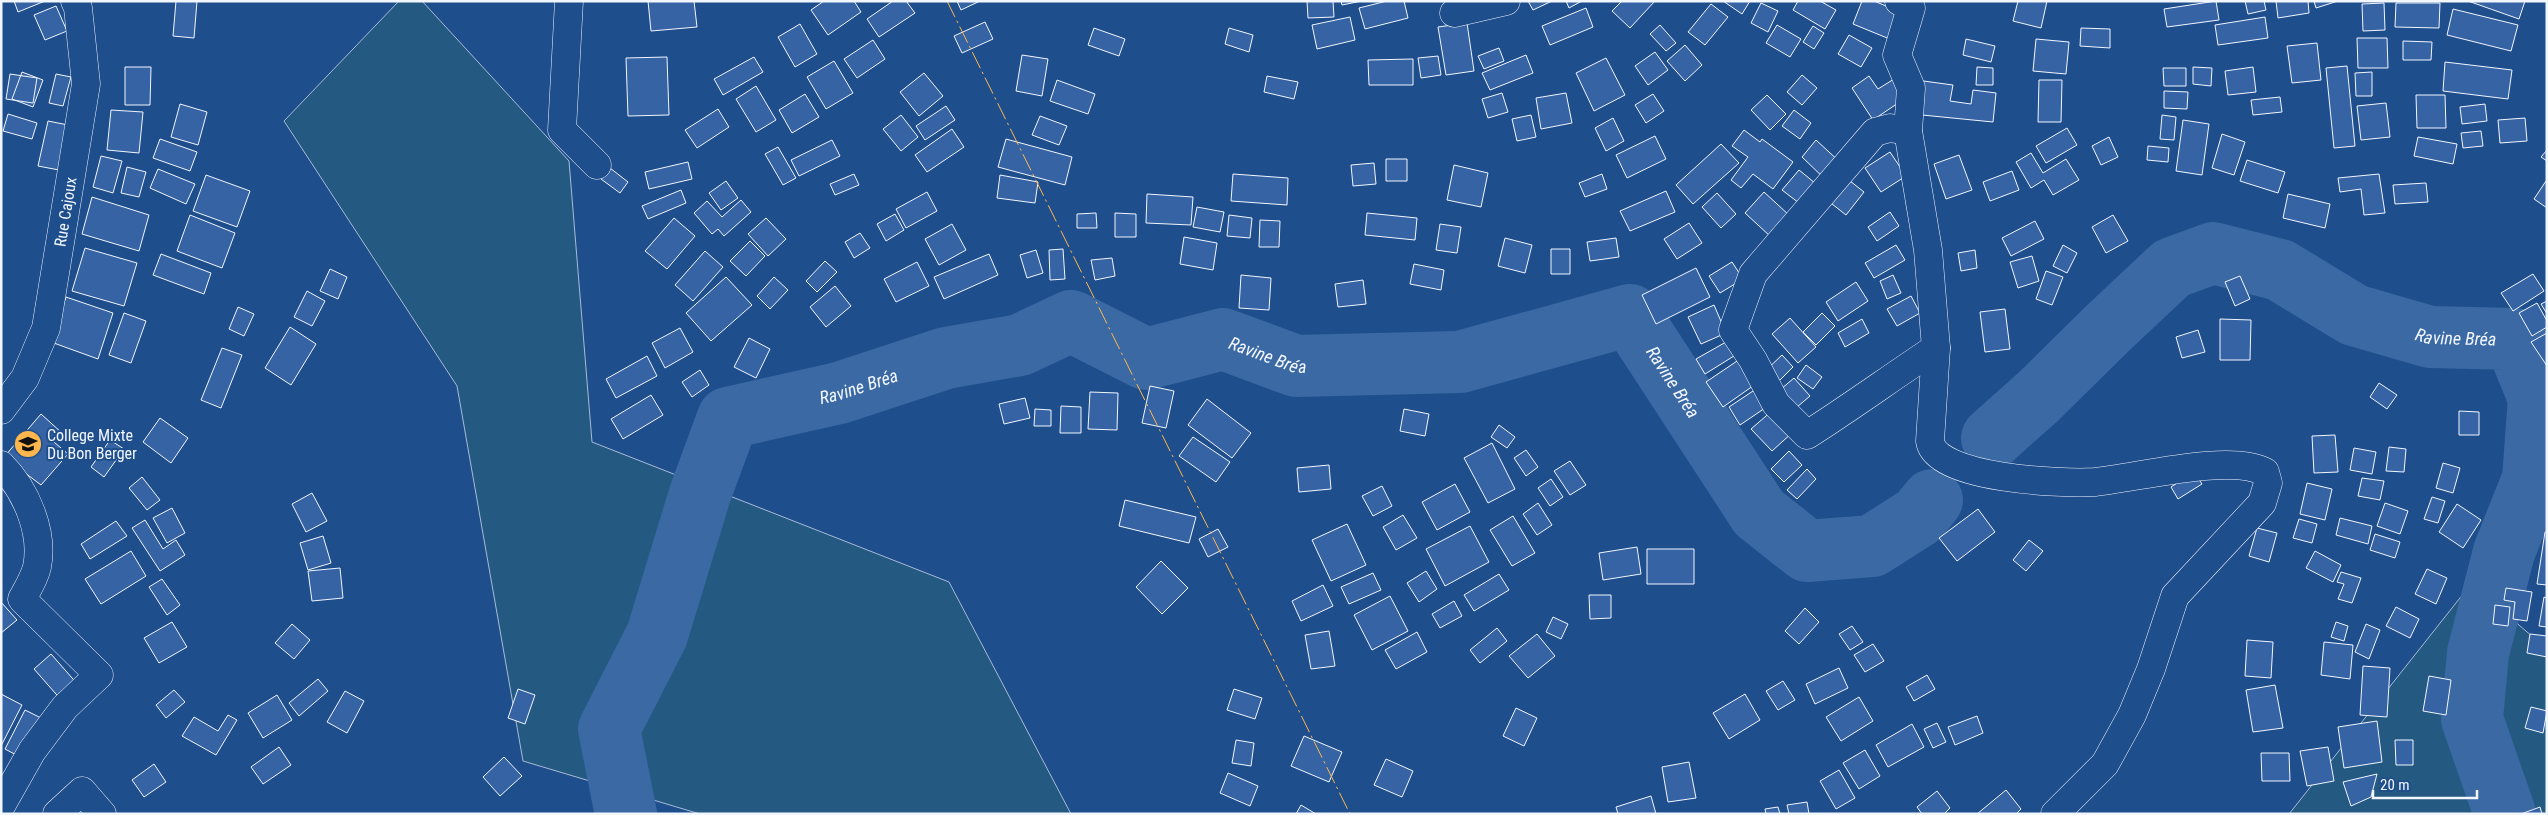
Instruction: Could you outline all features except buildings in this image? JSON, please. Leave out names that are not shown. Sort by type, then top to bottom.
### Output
[{"type":"street","name":"Rue Cajoux","points":[[1,410],[25,378],[46,328],[86,84],[78,8],[75,1]]},
{"type":"street","points":[[569,1],[562,130],[596,165]]},
{"type":"street","points":[[1454,13],[1506,1]]},
{"type":"street","points":[[1898,1],[1910,8],[1897,56],[1911,88],[1908,131],[1928,250],[1936,348],[1930,441],[1931,448],[1936,455],[1950,464],[1984,474],[2094,482],[2230,464],[2256,467],[2264,472],[2268,483],[2262,503],[2175,596],[2151,669],[2132,716],[2105,764],[2055,814]]},
{"type":"street","points":[[1908,131],[1890,128],[1875,132],[1868,139],[1753,274],[1733,330],[1753,360],[1776,404],[1807,436],[1866,398],[1890,378],[1936,348]]},
{"type":"street","points":[[1,465],[16,480],[23,493],[36,534],[37,565],[34,578],[22,599],[99,675],[65,707],[32,752],[1,806]]},
{"type":"street","points":[[57,814],[82,791],[102,814]]},
{"type":"street","points":[[1,810],[9,814]]},
{"type":"shaded area","points":[[399,1],[422,1],[569,161],[592,442],[949,582],[1071,814],[700,814],[523,761],[457,386],[284,121]]},
{"type":"shaded area","points":[[2471,584],[2547,649],[2547,814],[2289,814]]},
{"type":"waterway","name":"Ravine Bréa","points":[[1992,438],[2038,397],[2172,268],[2213,253],[2280,270],[2354,315],[2430,337],[2515,339],[2539,398],[2533,479],[2504,552],[2478,653],[2472,719],[2505,814]]},
{"type":"waterway","name":"Ravine Bréa","points":[[626,814],[609,729],[657,635],[700,494],[728,418],[839,393],[946,358],[1020,345],[1071,321],[1146,359],[1223,339],[1296,366],[1460,362],[1630,315],[1759,513],[1807,551],[1872,546],[1919,516],[1932,500]]},
{"type":"power","points":[[947,1],[1350,814]]},
{"type":"place","name":"College Mixte Du Bon Berger","points":[[28,444]]}]
